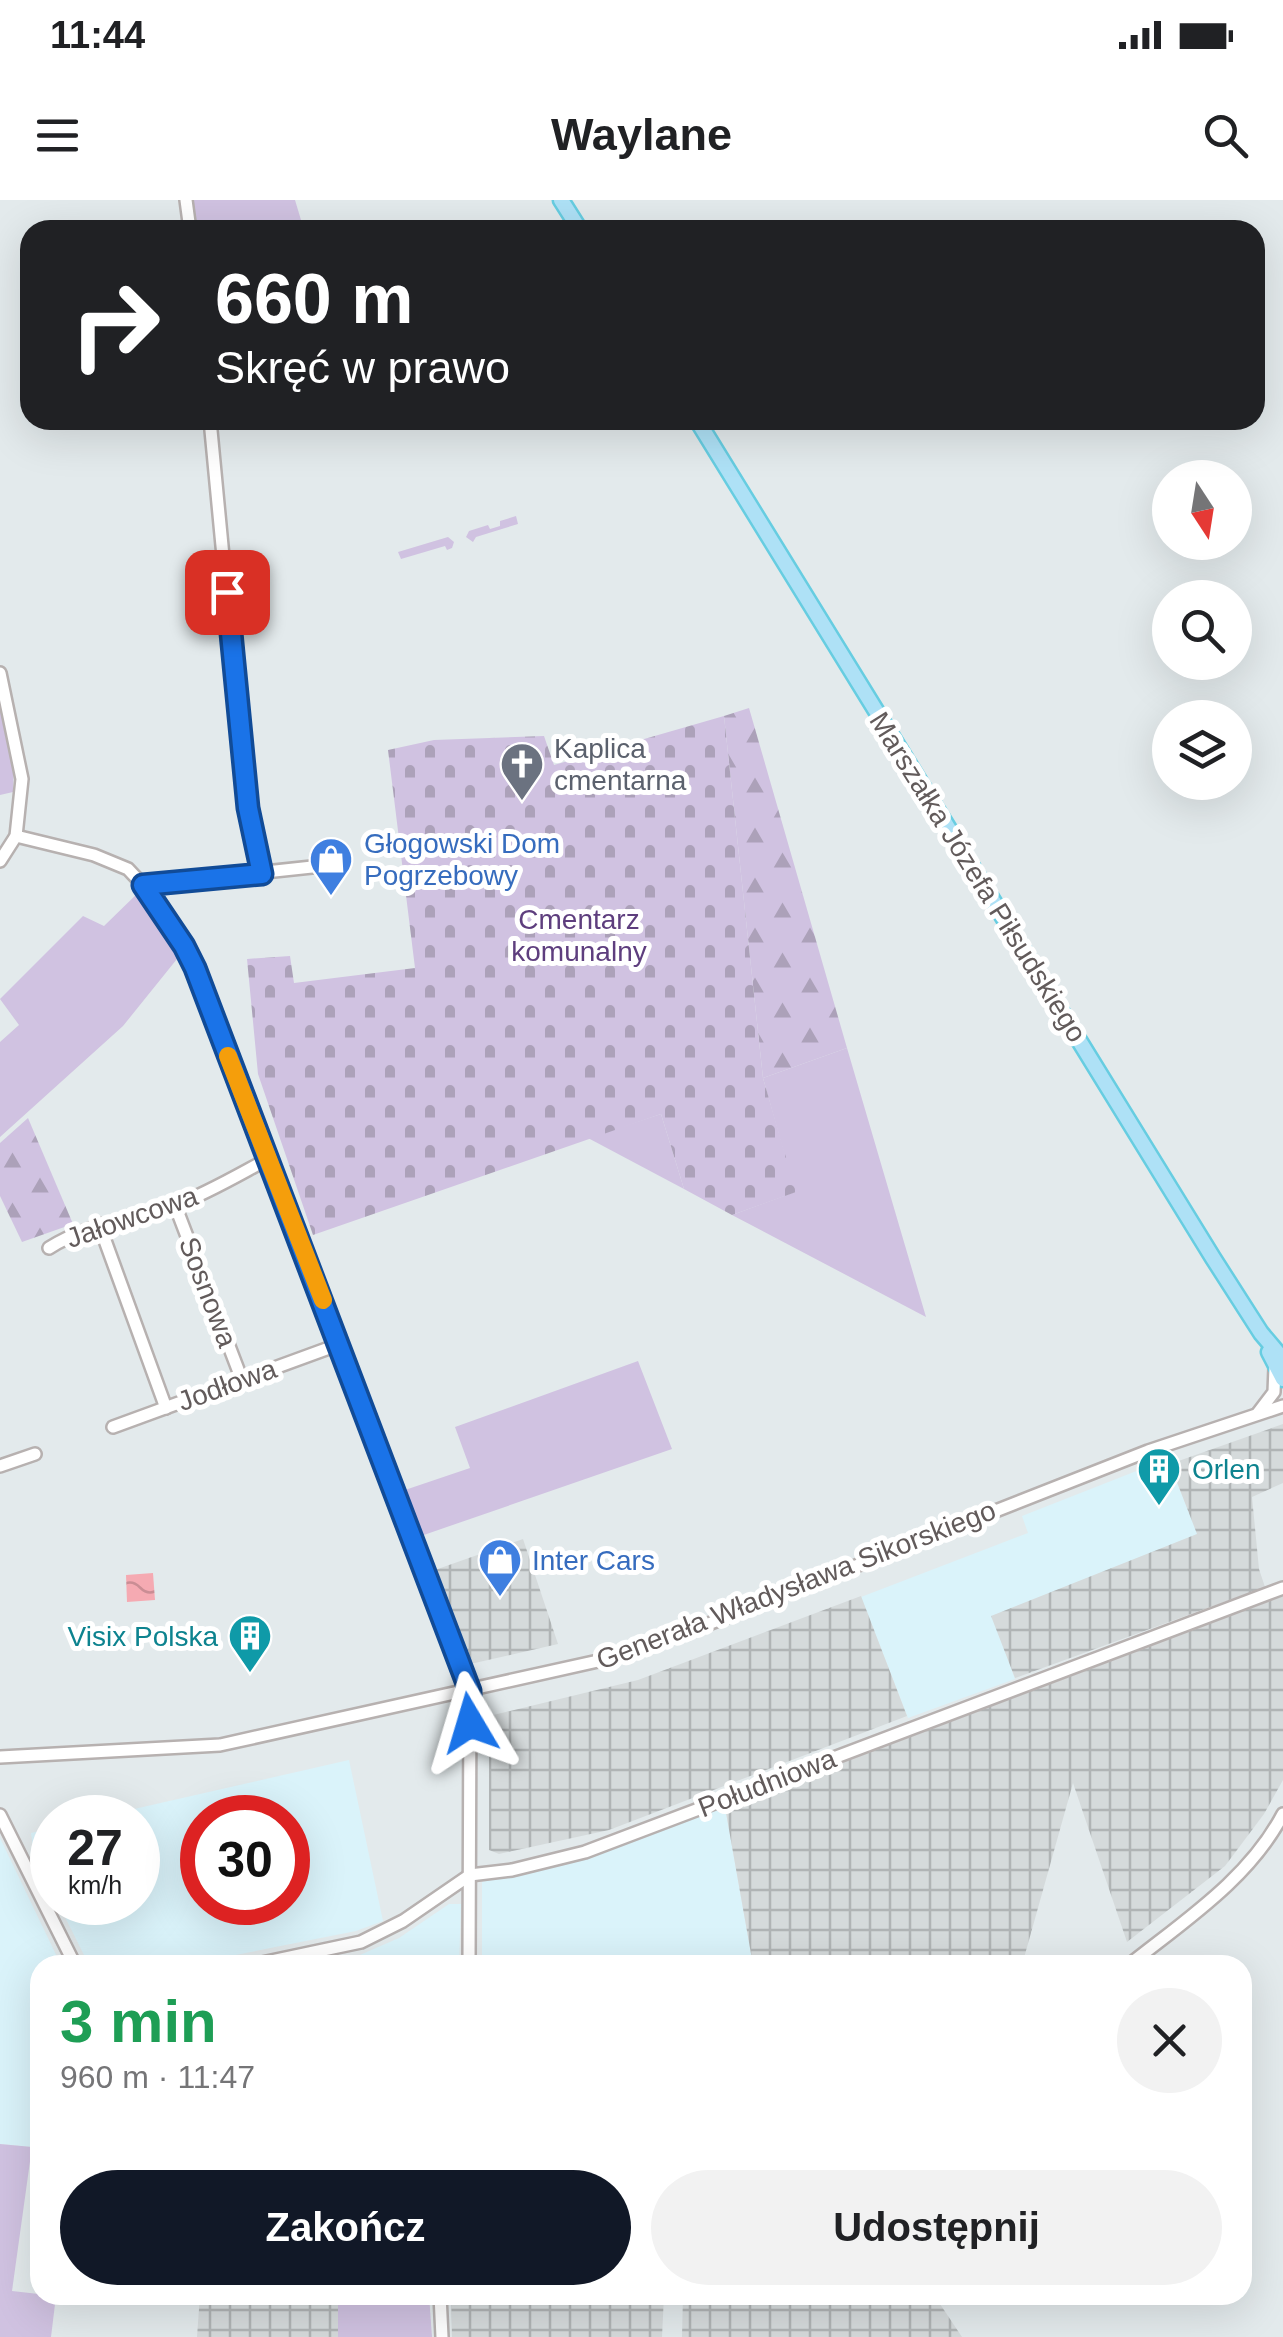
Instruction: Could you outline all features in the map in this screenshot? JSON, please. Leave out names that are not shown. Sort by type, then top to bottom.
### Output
[{"type":"main road","name":"Marszałka Józefa Piłsudskiego","points":[[703,430],[1279,1361],[1283,1380]]},
{"type":"street","points":[[211,430],[245,787],[262,874]]},
{"type":"street","points":[[0,673],[22,779],[16,836],[0,862]]},
{"type":"street","points":[[16,836],[128,869],[143,885],[190,957],[470,1691],[470,1955]]},
{"type":"street","points":[[143,885],[340,864]]},
{"type":"street","name":"Jałowcowa","points":[[48,1248],[99,1224],[176,1205],[220,1186],[268,1158]]},
{"type":"street","name":"Sosnowa","points":[[176,1205],[242,1380]]},
{"type":"street","points":[[99,1224],[166,1408]]},
{"type":"street","name":"Jodłowa","points":[[113,1427],[340,1344]]},
{"type":"street","points":[[1257,1414],[1274,1392],[1279,1361]]},
{"type":"street","name":"Generała Władysława Sikorskiego","points":[[2,1758],[220,1745],[607,1659],[688,1632],[1135,1456],[1283,1406]]},
{"type":"street","points":[[0,1466],[35,1454]]},
{"type":"street","name":"Południowa","points":[[299,1955],[361,1942],[404,1921],[470,1876],[585,1852],[1283,1588]]},
{"type":"street","points":[[1141,1955],[1242,1872],[1283,1814]]},
{"type":"street","points":[[0,1816],[70,1955]]},
{"type":"street","points":[[440,2305],[442,2337]]},
{"type":"shaded area","points":[[1283,1424],[1283,1483],[1252,1497],[1259,1569],[1265,1587],[1015,1678],[991,1616],[1197,1534],[1170,1464]]},
{"type":"shaded area","points":[[1167,1459],[1198,1534],[992,1616],[1015,1679],[908,1718],[861,1597],[1028,1533],[1022,1516]]},
{"type":"shaded area","points":[[523,1539],[558,1644],[466,1665],[432,1571]]},
{"type":"shaded area","points":[[861,1596],[907,1716],[609,1830],[499,1854],[489,1850],[489,1716],[638,1680]]},
{"type":"shaded area","points":[[1283,1596],[1283,1780],[1264,1814],[1225,1866],[1127,1942],[1073,1783],[1025,1955],[751,1955],[725,1807]]},
{"type":"shaded area","points":[[349,1760],[383,1921],[356,1931],[235,1955],[84,1955],[69,1925],[160,1925],[160,1803],[180,1799],[180,1925],[310,1925],[310,1795],[195,1795]]},
{"type":"shaded area","points":[[725,1807],[751,1955],[482,1955],[482,1882],[564,1865]]},
{"type":"shaded area","points":[[0,1838],[30,1900],[30,1925],[42,1925],[56,1955],[30,1955],[30,2147],[0,2144]]},
{"type":"shaded area","points":[[449,1904],[461,1904],[459,1955],[360,1955],[399,1938]]},
{"type":"shaded area","points":[[199,2305],[338,2305],[338,2337],[197,2337]]},
{"type":"shaded area","points":[[451,2305],[664,2305],[662,2337],[452,2337]]},
{"type":"shaded area","points":[[683,2305],[941,2305],[962,2337],[682,2337]]},
{"type":"green space","points":[[192,200],[295,200],[301,220],[194,220]]},
{"type":"green space","points":[[516,516],[518,524],[476,537],[473,542],[466,537],[469,531],[500,526],[500,521]]},
{"type":"green space","points":[[448,537],[454,542],[447,550],[445,546],[401,559],[398,552]]},
{"type":"green space","points":[[0,696],[14,764],[13,792],[0,795]]},
{"type":"green space","points":[[749,708],[847,1048],[763,1078],[724,716]]},
{"type":"green space","name":"Cmentarz komunalny","points":[[724,716],[763,1078],[796,1192],[732,1215],[684,1189],[661,1114],[313,1235],[258,1074],[247,959],[290,956],[294,983],[415,968],[388,750],[434,740],[544,736],[554,765]]},
{"type":"green space","points":[[141,890],[181,954],[123,1026],[0,1137],[0,1042],[19,1025],[0,999],[83,916],[104,926]]},
{"type":"green space","points":[[847,1048],[926,1317],[732,1215],[795,1192],[763,1078]]},
{"type":"green space","points":[[661,1114],[684,1189],[588,1138]]},
{"type":"green space","points":[[28,1118],[73,1224],[22,1242],[0,1196],[0,1143]]},
{"type":"green space","points":[[638,1361],[672,1449],[418,1537],[402,1491],[470,1468],[455,1427]]},
{"type":"green space","points":[[0,2144],[30,2147],[12,2291],[30,2293],[30,2305],[55,2305],[51,2337],[0,2337]]},
{"type":"green space","points":[[338,2305],[430,2305],[432,2337],[338,2337]]},
{"type":"water","points":[[153,1573],[155,1600],[127,1602],[126,1575]]},
{"type":"slow traffic","points":[[228,1056],[323,1300]]},
{"type":"place","name":"Kaplica cmentarna","points":[[522,802]]},
{"type":"place","name":"Głogowski Dom Pogrzebowy","points":[[331,897]]},
{"type":"place","name":"Orlen","points":[[1159,1507]]},
{"type":"place","name":"Inter Cars","points":[[500,1598]]},
{"type":"place","name":"Visix Polska","points":[[250,1674]]},
{"type":"route","points":[[227,592],[248,808],[262,874],[143,885],[195,968],[470,1691],[470,1723]]}]
